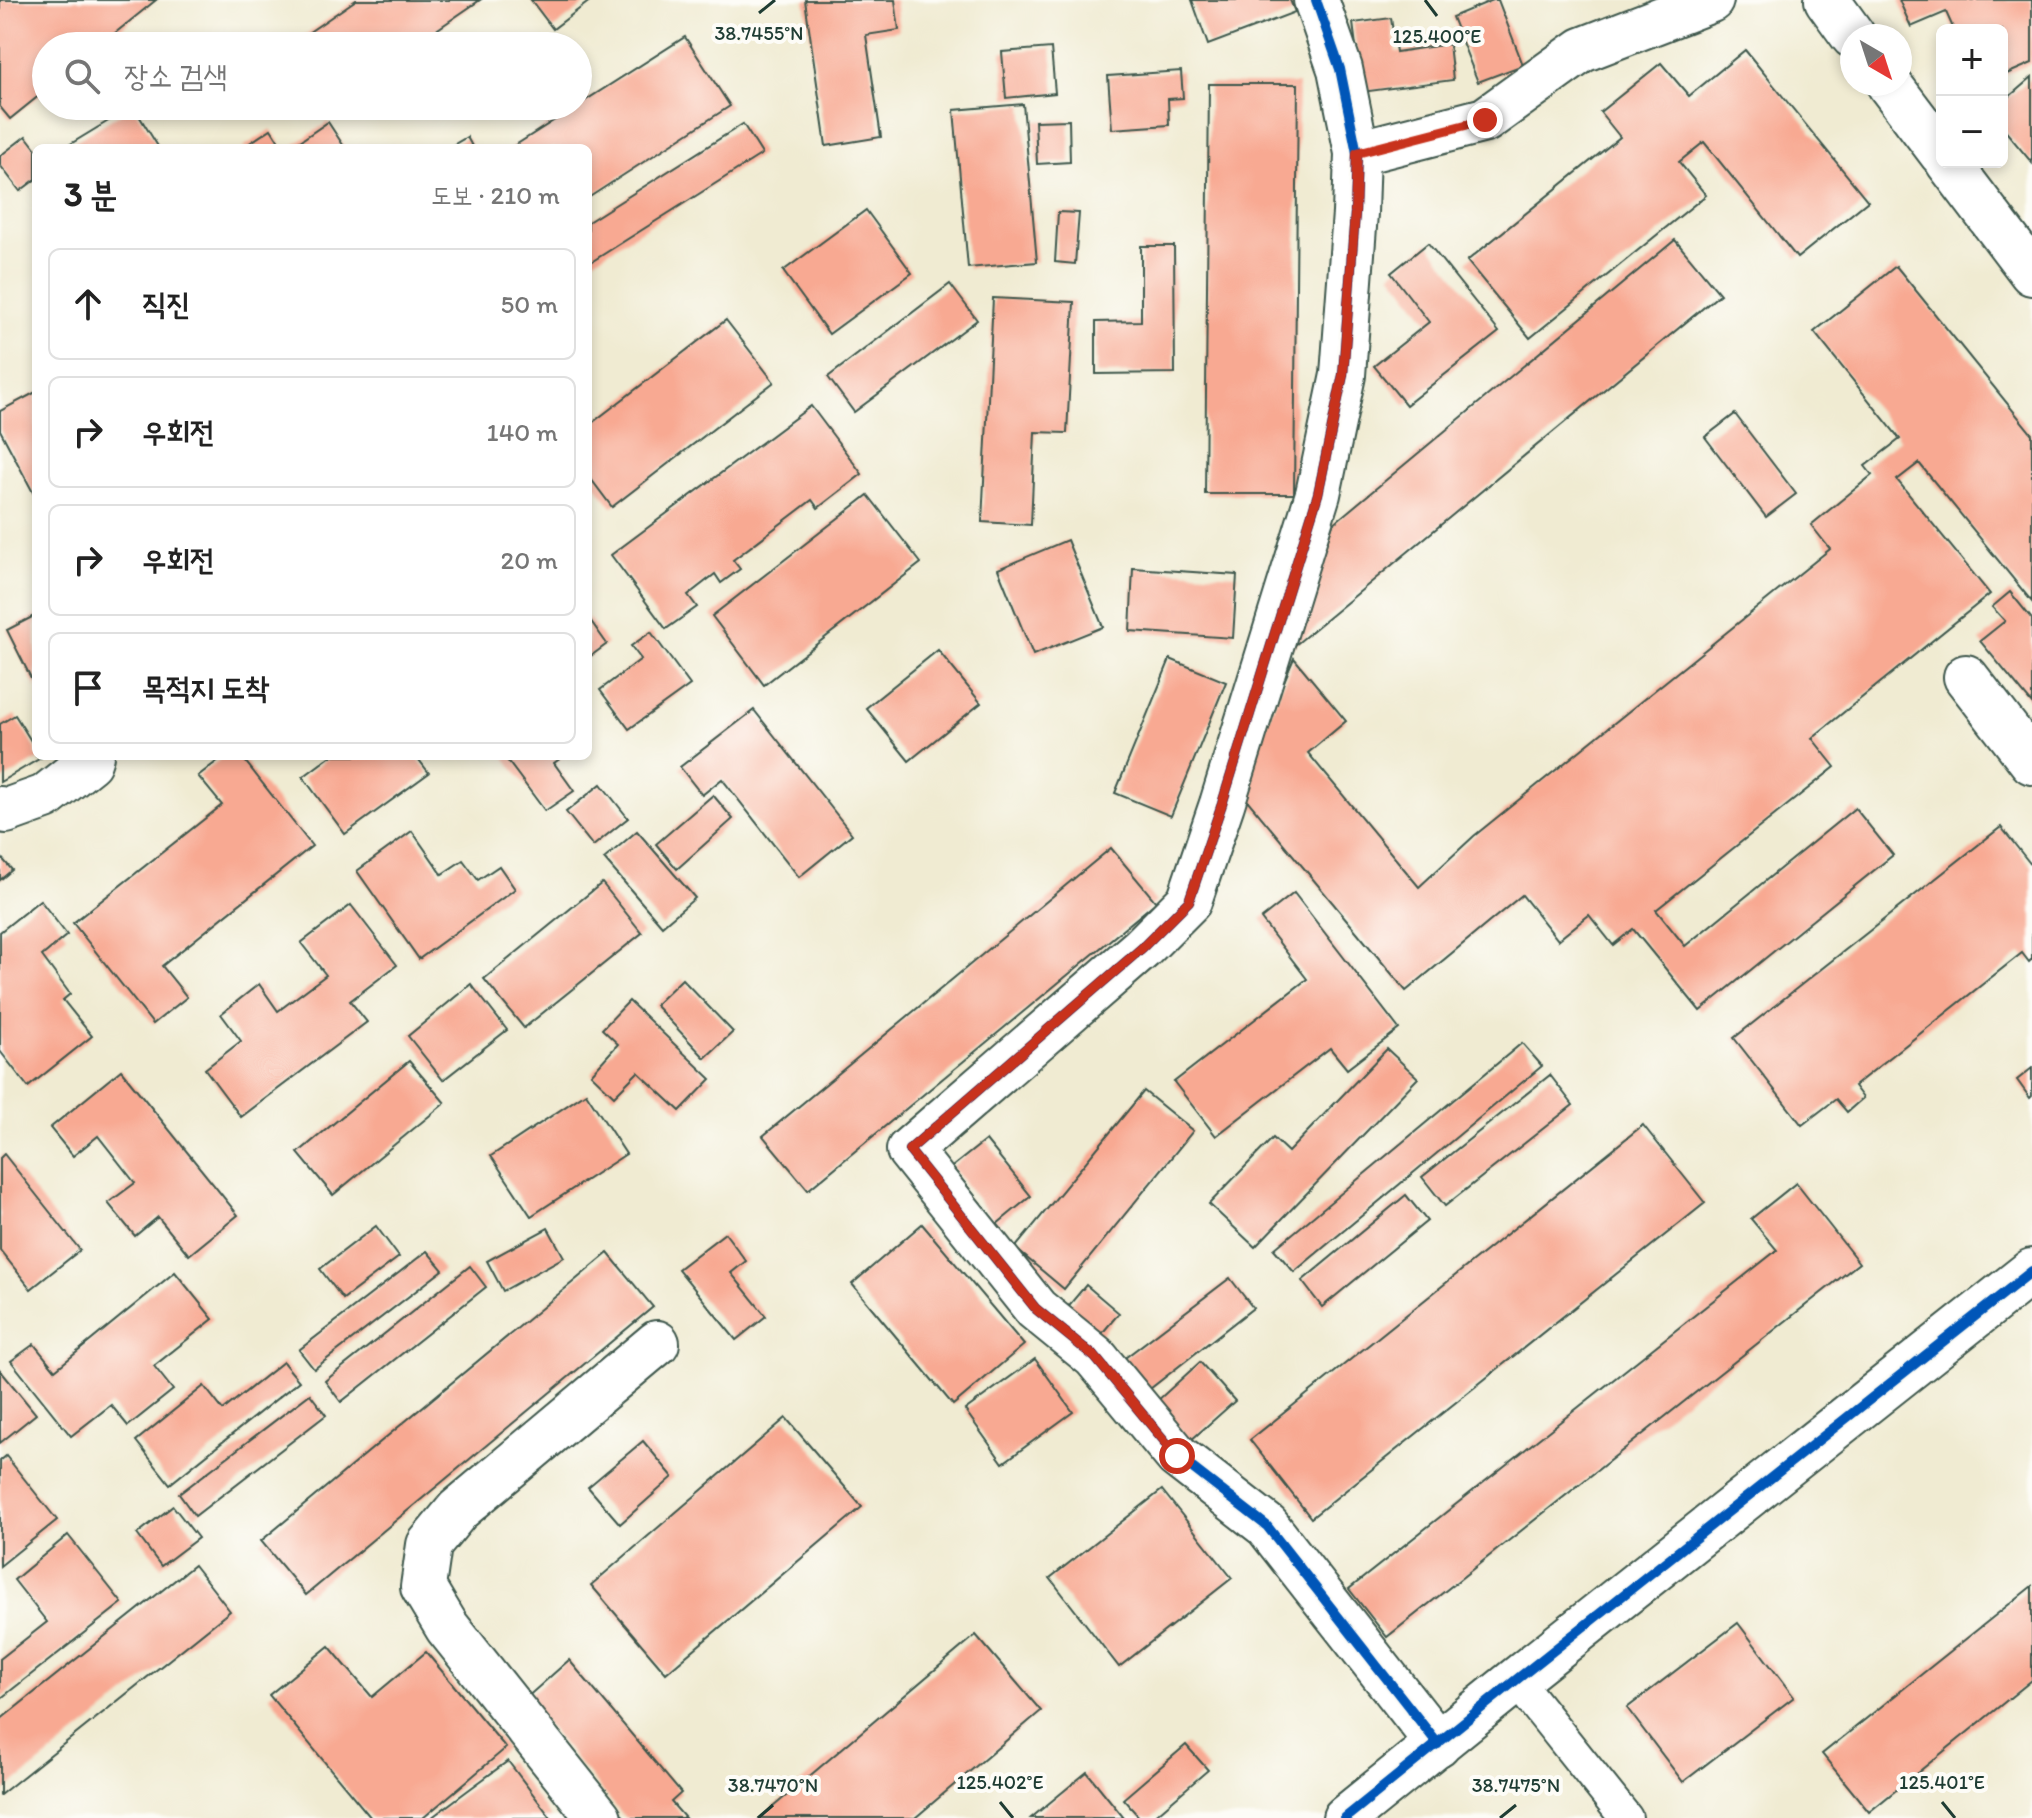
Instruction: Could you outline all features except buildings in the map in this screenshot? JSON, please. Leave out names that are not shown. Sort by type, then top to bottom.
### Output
[{"type":"street","points":[[1316,0],[1340,69],[1357,153],[1343,375],[1318,494],[1189,901],[1142,948],[909,1150],[1036,1309],[1095,1357],[1177,1456],[1267,1526],[1438,1744]]},
{"type":"street","points":[[1357,153],[1485,120],[1582,50],[1711,0]]},
{"type":"street","points":[[1827,0],[1844,24]]},
{"type":"street","points":[[1898,96],[1936,146]]},
{"type":"street","points":[[1953,168],[2032,273]]},
{"type":"street","points":[[1966,677],[2032,762]]},
{"type":"street","points":[[0,809],[6,811],[45,797],[90,760]]},
{"type":"street","points":[[1345,1818],[2032,1271]]},
{"type":"street","points":[[599,1818],[447,1627],[423,1587],[429,1545],[458,1510],[657,1343]]},
{"type":"lane","points":[[1516,1680],[1626,1818]]},
{"type":"cycle path","points":[[1316,0],[1340,69],[1357,153],[1343,375],[1318,494],[1189,901],[1142,948],[909,1150],[1036,1309],[1095,1357],[1177,1456],[1267,1526],[1438,1744]]},
{"type":"cycle path","points":[[1345,1818],[2032,1271]]},
{"type":"route","points":[[1177,1456],[1095,1357],[1036,1309],[909,1150],[1142,948],[1189,901],[1318,494],[1343,375],[1357,153],[1485,120]]}]
